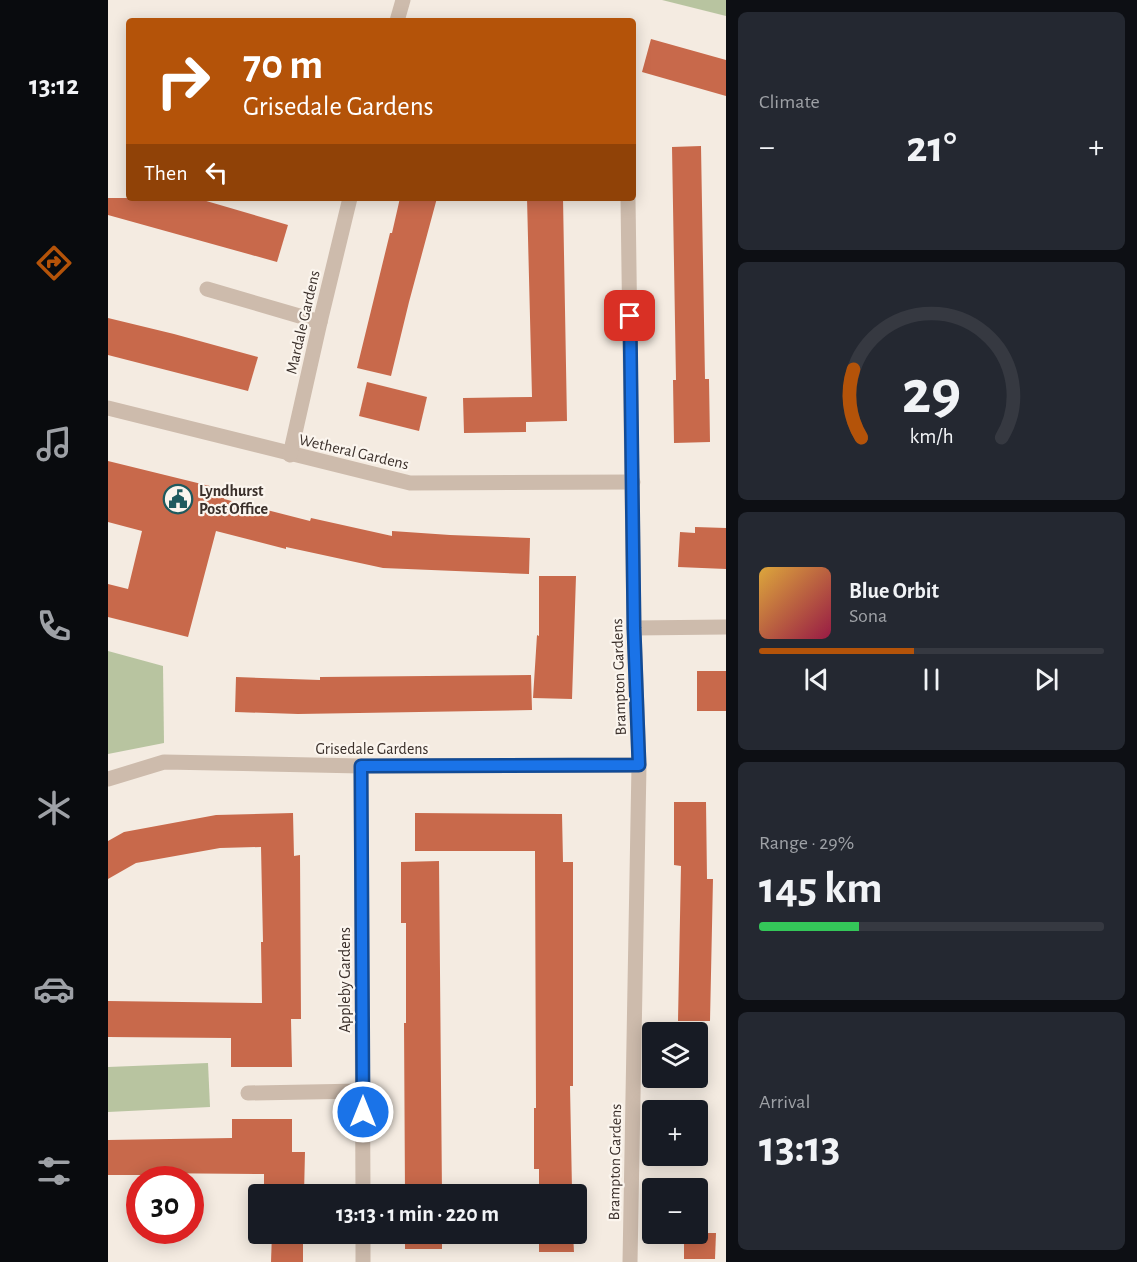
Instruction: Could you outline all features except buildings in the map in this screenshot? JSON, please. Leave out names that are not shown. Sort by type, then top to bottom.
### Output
[{"type":"street","points":[[398,18],[403,0]]},
{"type":"street","name":"Mardale Gardens","points":[[290,455],[349,201]]},
{"type":"street","name":"Brampton Gardens","points":[[628,201],[634,628],[639,765],[630,1262]]},
{"type":"street","points":[[207,289],[320,322]]},
{"type":"street","name":"Wetheral Gardens","points":[[108,408],[410,483],[633,482]]},
{"type":"street","points":[[634,628],[726,627]]},
{"type":"street","name":"Grisedale Gardens","points":[[108,779],[164,762],[361,766],[639,765]]},
{"type":"street","name":"Appleby Gardens","points":[[361,766],[363,1184]]},
{"type":"street","points":[[248,1093],[362,1091]]},
{"type":"street","points":[[363,1244],[363,1262]]},
{"type":"green space","points":[[662,0],[726,0],[726,16]]},
{"type":"green space","points":[[108,651],[163,666],[164,743],[108,754]]},
{"type":"green space","points":[[208,1063],[210,1107],[108,1112],[108,1067]]},
{"type":"place","name":"Lyndhurst Post Office","points":[[178,499]]},
{"type":"route","points":[[363,1112],[361,766],[639,765],[634,628],[630,316]]}]
